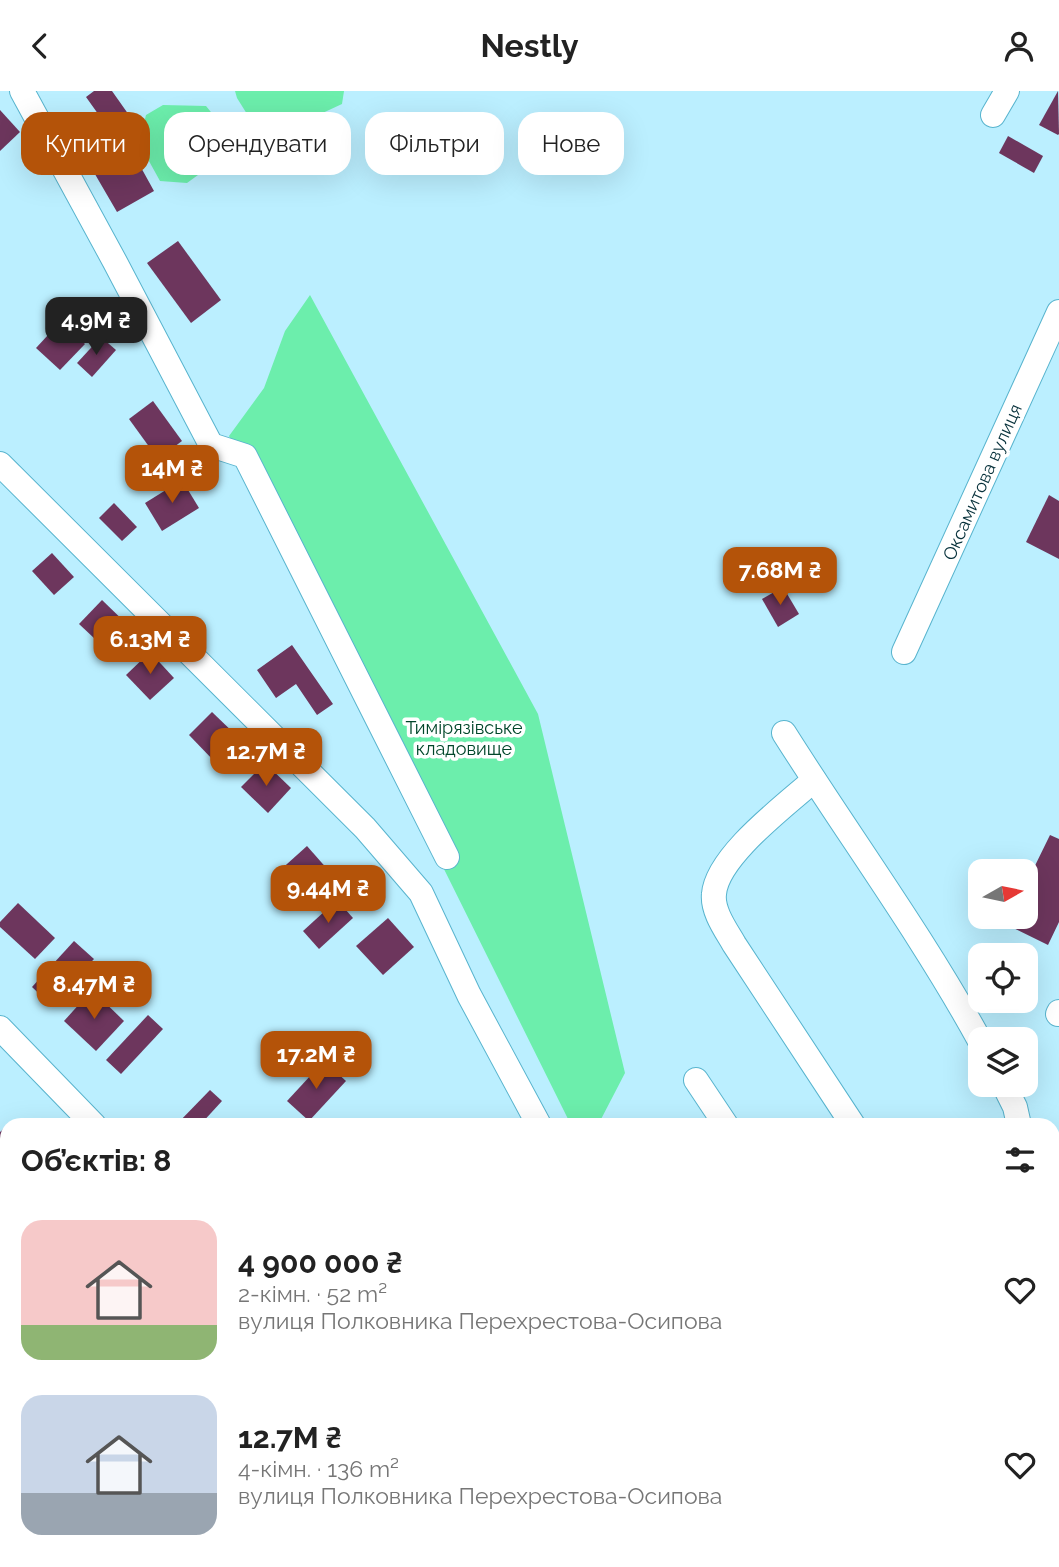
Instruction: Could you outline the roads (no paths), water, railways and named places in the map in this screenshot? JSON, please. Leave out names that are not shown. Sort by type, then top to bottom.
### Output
[{"type":"street","points":[[22,91],[211,445],[245,456],[447,857]]},
{"type":"street","points":[[993,115],[1007,91]]},
{"type":"street","name":"Оксамитова вулиця","points":[[904,652],[1059,312]]},
{"type":"street","points":[[0,464],[365,828],[421,893],[469,995],[534,1118]]},
{"type":"street","points":[[784,733],[972,1027]]},
{"type":"street","points":[[814,780],[751,835],[718,877],[713,896],[718,914],[734,944],[848,1118]]},
{"type":"street","points":[[0,1028],[87,1118]]},
{"type":"street","points":[[696,1080],[721,1118]]},
{"type":"street","points":[[1010,1097],[1017,1118]]},
{"type":"park label","name":"Тимірязівське кладовище","points":[[464,738]]}]
